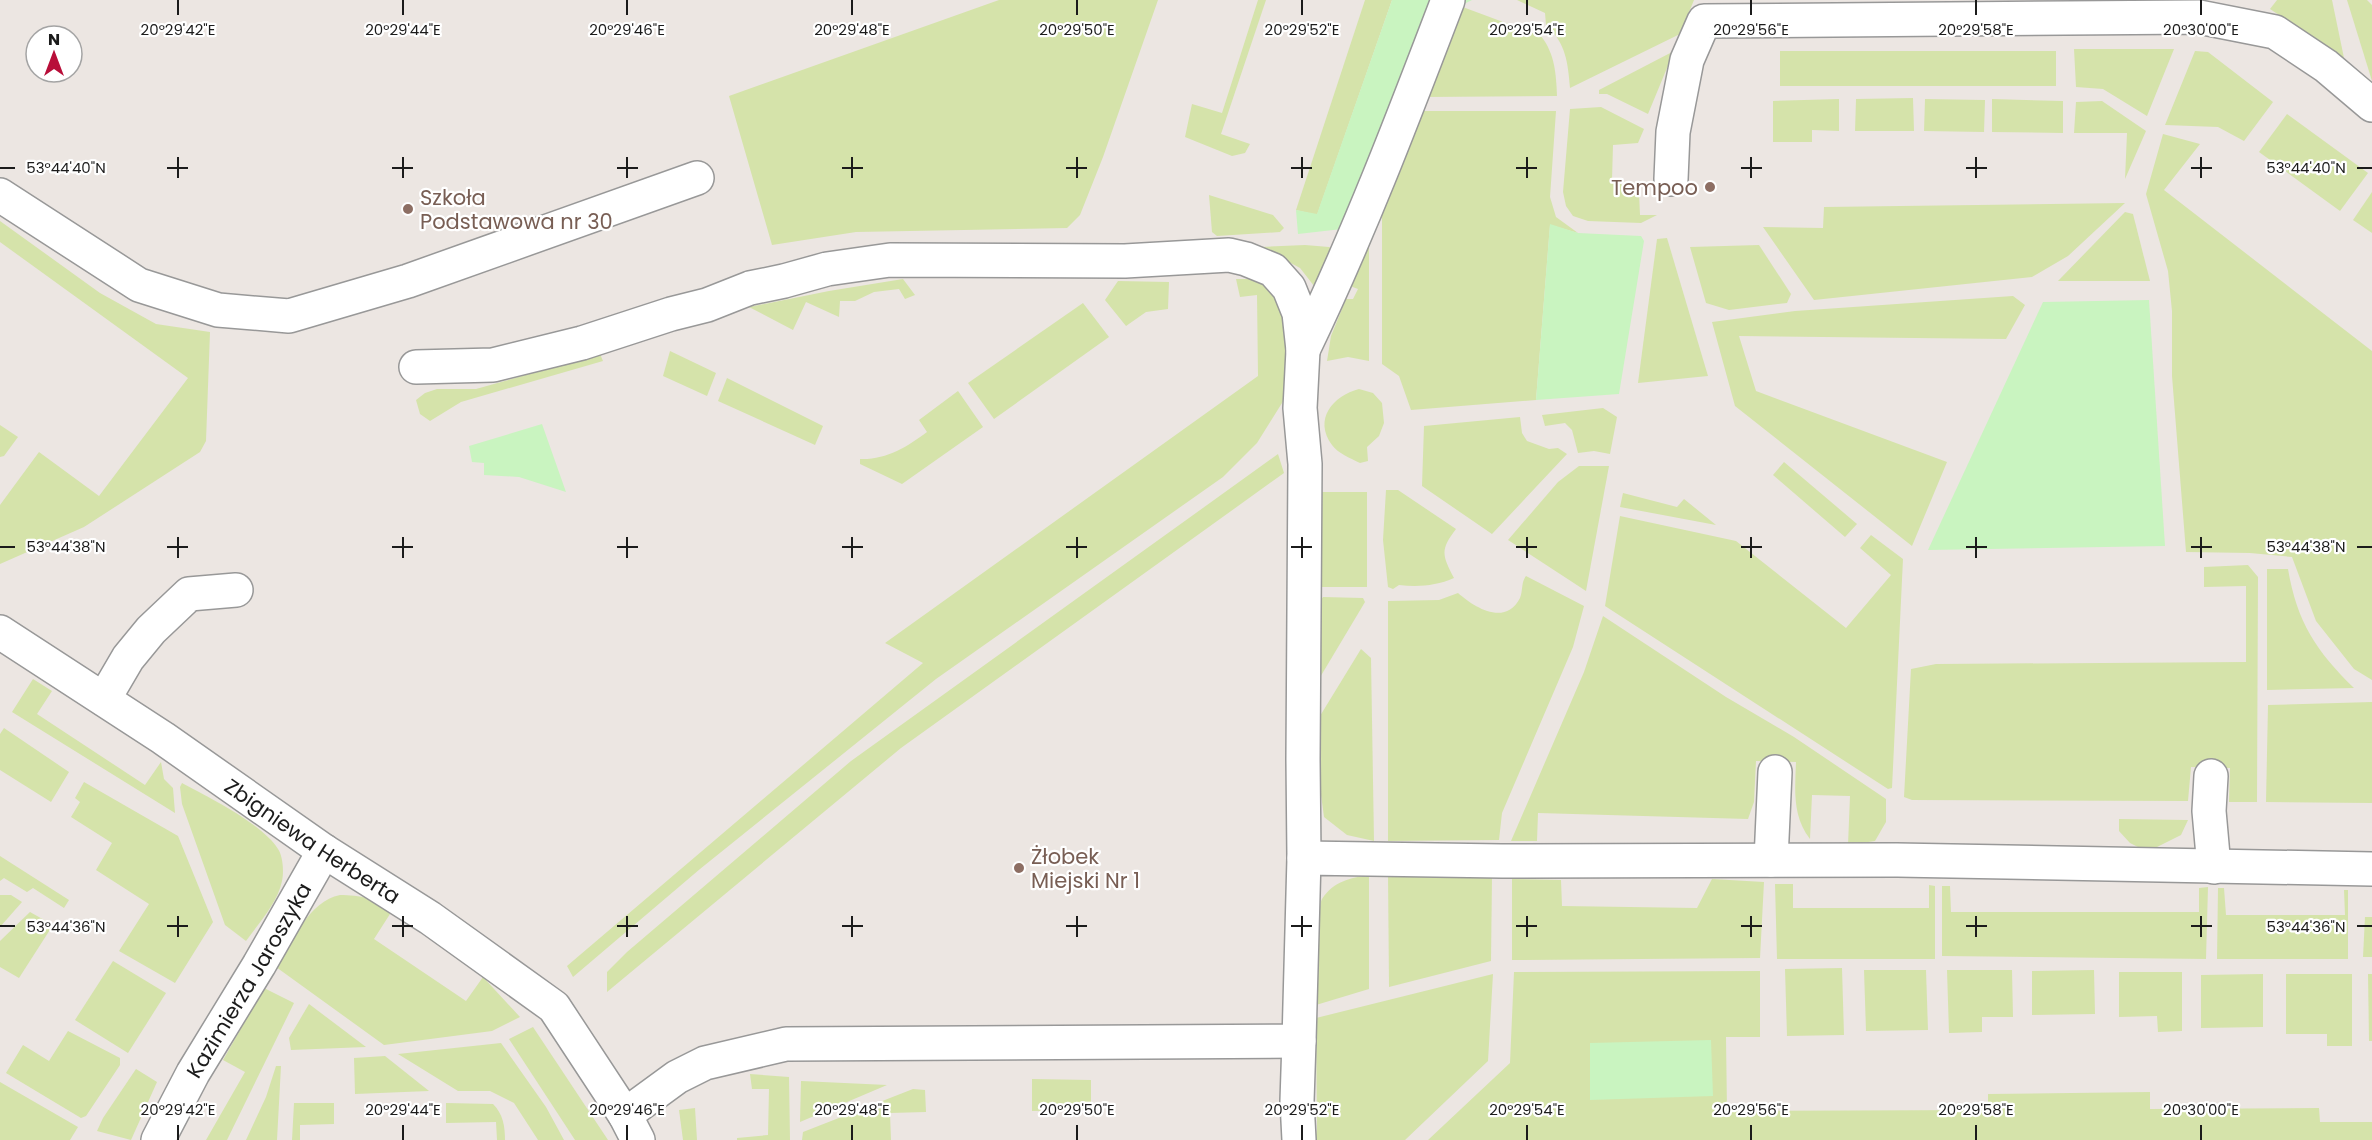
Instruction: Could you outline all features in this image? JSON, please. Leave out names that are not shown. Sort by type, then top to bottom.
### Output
[{"type":"street","points":[[1303,350],[1366,210],[1448,0]]},
{"type":"street","points":[[1671,179],[1673,132],[1687,60],[1704,21],[2199,17],[2242,12],[2326,66],[2372,105]]},
{"type":"street","points":[[0,195],[139,285],[218,310],[289,316],[408,281],[697,178]]},
{"type":"street","points":[[416,368],[493,365],[582,343],[671,314],[707,305],[750,288],[827,269],[890,260],[1125,261],[1229,255],[1273,270],[1289,288],[1299,313],[1303,350],[1300,408],[1305,464],[1304,858],[1297,1101],[1299,1140]]},
{"type":"street","points":[[104,699],[128,658],[145,637],[189,594],[236,590]]},
{"type":"street","name":"Zbigniewa Herberta","points":[[0,632],[104,699],[324,851],[430,918],[554,1007],[631,1127]]},
{"type":"street","points":[[1771,860],[1774,772]]},
{"type":"street","points":[[2211,776],[2209,811],[2214,867]]},
{"type":"street","name":"Kazimierza Jaroszyka","points":[[158,1140],[193,1073],[260,965],[324,851]]},
{"type":"street","points":[[1304,858],[1480,861],[1771,860],[2372,869]]},
{"type":"street","points":[[631,1127],[677,1077],[705,1063],[786,1044],[1299,1041]]},
{"type":"green space","points":[[999,0],[1158,0],[1103,157],[1080,215],[1067,228],[856,232],[772,245],[729,96]]},
{"type":"green space","points":[[1258,0],[1266,0],[1221,134],[1250,144],[1245,153],[1232,156],[1185,137],[1192,104],[1222,113]]},
{"type":"green space","points":[[1365,0],[1392,0],[1317,215],[1296,210]]},
{"type":"green space","points":[[1392,0],[1472,0],[1460,6],[1342,229],[1298,234],[1296,210],[1317,214]]},
{"type":"green space","points":[[1517,0],[1694,0],[1680,34],[1570,88],[1565,54],[1558,39],[1546,25],[1545,13]]},
{"type":"green space","points":[[2277,0],[2332,0],[2344,58],[2270,9]]},
{"type":"green space","points":[[2347,0],[2367,0],[2372,5],[2372,81]]},
{"type":"green space","points":[[1460,6],[1541,36],[1552,57],[1557,96],[1424,97]]},
{"type":"green space","points":[[2074,49],[2174,49],[2147,116],[2103,89],[2076,87]]},
{"type":"green space","points":[[1674,51],[1648,114],[1607,94],[1599,94],[1599,90]]},
{"type":"green space","points":[[1780,51],[2056,51],[2056,86],[1780,86]]},
{"type":"green space","points":[[2195,51],[2208,52],[2273,102],[2244,141],[2218,127],[2165,125]]},
{"type":"green space","points":[[1913,98],[1914,131],[1855,131],[1856,99]]},
{"type":"green space","points":[[1839,99],[1839,131],[1812,130],[1812,142],[1773,142],[1773,101]]},
{"type":"green space","points":[[1925,99],[1985,100],[1984,132],[1924,131]]},
{"type":"green space","points":[[1992,99],[2063,101],[2063,133],[1992,132]]},
{"type":"green space","points":[[2102,101],[2146,131],[2125,179],[2127,133],[2074,133],[2076,102]]},
{"type":"green space","points":[[1601,107],[1644,129],[1638,143],[1613,145],[1612,180],[1639,193],[1640,215],[1657,215],[1641,223],[1588,221],[1573,216],[1566,206],[1563,192],[1570,109]]},
{"type":"green space","points":[[1418,111],[1556,111],[1550,197],[1556,217],[1578,233],[1550,225],[1536,400],[1411,410],[1399,376],[1382,364],[1382,200]]},
{"type":"green space","points":[[2287,114],[2368,173],[2340,211],[2259,152]]},
{"type":"green space","points":[[2163,134],[2200,144],[2164,190],[2372,351],[2372,680],[2354,669],[2316,621],[2292,557],[2250,553],[2186,552],[2172,376],[2172,311],[2168,271],[2146,194]]},
{"type":"green space","points":[[2372,192],[2372,233],[2353,220]]},
{"type":"green space","points":[[1209,195],[1273,215],[1284,228],[1280,232],[1217,236],[1212,232]]},
{"type":"green space","points":[[2125,203],[2068,256],[2032,277],[1814,300],[1763,227],[1823,228],[1824,207]]},
{"type":"green space","points":[[2125,212],[2133,214],[2150,281],[2058,281]]},
{"type":"green space","points":[[0,221],[100,293],[156,324],[210,332],[206,441],[200,452],[84,527],[0,564],[0,505],[39,452],[99,496],[188,378],[0,242]]},
{"type":"green space","points":[[1550,224],[1578,233],[1641,236],[1644,241],[1619,394],[1536,400]]},
{"type":"green space","points":[[1369,238],[1369,361],[1348,357],[1327,361],[1331,336],[1346,299],[1353,299],[1358,289],[1350,286]]},
{"type":"green space","points":[[1667,238],[1708,376],[1638,383],[1657,239]]},
{"type":"green space","points":[[1305,245],[1329,247],[1334,250],[1318,291],[1300,268],[1261,247]]},
{"type":"green space","points":[[1759,245],[1791,294],[1787,303],[1729,310],[1706,303],[1690,247]]},
{"type":"green space","points":[[903,279],[915,295],[905,299],[899,289],[874,292],[855,301],[840,301],[839,317],[806,302],[793,330],[749,307],[829,291]]},
{"type":"green space","points":[[1236,279],[1255,279],[1282,296],[1287,310],[1287,395],[1257,443],[1223,477],[936,679],[700,869],[573,977],[567,966],[923,663],[885,643],[1258,376],[1257,295],[1240,297]]},
{"type":"green space","points":[[1118,281],[1169,282],[1168,309],[1146,312],[1126,326],[1105,300]]},
{"type":"green space","points":[[2013,296],[2025,305],[2006,339],[1739,336],[1756,391],[1947,462],[1912,546],[1735,406],[1712,322],[1795,311]]},
{"type":"green space","points":[[2149,300],[2165,546],[1928,550],[2043,302]]},
{"type":"green space","points":[[1083,303],[1109,337],[994,419],[968,383]]},
{"type":"green space","points":[[670,351],[716,373],[707,396],[663,376]]},
{"type":"green space","points":[[600,354],[603,361],[461,402],[430,421],[420,414],[416,400],[425,393],[437,389],[476,389]]},
{"type":"green space","points":[[727,378],[823,426],[815,445],[718,401]]},
{"type":"green space","points":[[1359,389],[1373,393],[1382,403],[1384,423],[1379,436],[1367,447],[1368,461],[1360,463],[1345,456],[1332,445],[1325,426],[1325,418],[1334,403],[1341,397]]},
{"type":"green space","points":[[958,391],[983,427],[902,484],[860,464],[860,459],[870,459],[896,452],[927,432],[919,420]]},
{"type":"green space","points":[[1603,408],[1617,417],[1610,454],[1594,451],[1578,453],[1572,430],[1565,423],[1545,426],[1542,415]]},
{"type":"green space","points":[[1520,417],[1522,433],[1527,441],[1549,449],[1558,448],[1567,454],[1492,534],[1422,486],[1424,426]]},
{"type":"green space","points":[[542,424],[566,492],[519,477],[484,475],[484,463],[472,462],[469,446]]},
{"type":"green space","points":[[0,425],[18,437],[4,456],[0,457]]},
{"type":"green space","points":[[1278,454],[1284,473],[901,748],[607,992],[607,972],[627,952],[851,761]]},
{"type":"green space","points":[[1784,462],[1857,524],[1845,537],[1773,475]]},
{"type":"green space","points":[[1579,466],[1609,466],[1586,591],[1508,540],[1558,482]]},
{"type":"green space","points":[[1386,490],[1398,490],[1456,529],[1447,542],[1444,553],[1454,578],[1427,585],[1399,585],[1393,589],[1388,587],[1383,540]]},
{"type":"green space","points":[[1316,492],[1367,492],[1367,587],[1317,587]]},
{"type":"green space","points":[[1623,493],[1677,507],[1684,499],[1716,525],[1620,507]]},
{"type":"green space","points":[[1620,516],[1736,541],[1846,628],[1891,575],[1860,548],[1871,535],[1903,559],[1892,788],[1888,789],[1605,606]]},
{"type":"green space","points":[[2248,565],[2258,577],[2257,802],[2229,802],[2230,768],[2191,767],[2188,801],[1912,800],[1904,797],[1911,669],[1936,664],[2246,662],[2246,586],[2204,587],[2204,567]]},
{"type":"green space","points":[[2267,569],[2288,569],[2297,605],[2310,634],[2329,661],[2354,688],[2267,690]]},
{"type":"green space","points":[[1526,576],[1584,606],[1573,647],[1502,813],[1499,840],[1388,841],[1388,601],[1439,600],[1458,593],[1472,604],[1489,612],[1498,613],[1514,607],[1520,598]]},
{"type":"green space","points":[[1323,597],[1363,598],[1365,602],[1316,684],[1317,606]]},
{"type":"green space","points":[[1603,616],[1726,697],[1794,737],[1886,799],[1886,822],[1875,841],[1848,845],[1850,796],[1812,795],[1810,839],[1797,812],[1796,762],[1756,761],[1754,802],[1748,819],[1538,813],[1537,841],[1511,841],[1584,672]]},
{"type":"green space","points":[[1361,649],[1371,658],[1374,841],[1347,835],[1324,817],[1312,729]]},
{"type":"green space","points":[[33,679],[52,691],[37,714],[145,785],[161,762],[164,779],[173,788],[175,813],[12,712]]},
{"type":"green space","points":[[2372,702],[2372,803],[2266,802],[2268,705]]},
{"type":"green space","points":[[4,728],[69,772],[51,802],[0,770],[0,734]]},
{"type":"green space","points":[[84,782],[178,836],[213,922],[175,983],[119,951],[149,904],[96,870],[112,843],[71,817],[80,802],[75,798]]},
{"type":"green space","points":[[182,783],[248,821],[271,840],[280,852],[283,877],[277,897],[246,941],[225,925],[182,804],[180,787]]},
{"type":"green space","points":[[2119,819],[2188,820],[2181,835],[2157,847],[2140,848],[2130,843],[2119,831]]},
{"type":"green space","points":[[0,856],[69,900],[64,908],[33,888],[27,892],[4,878],[0,881]]},
{"type":"green space","points":[[1369,875],[1369,989],[1316,1005],[1318,932],[1322,899],[1337,884]]},
{"type":"green space","points":[[1388,875],[1492,877],[1491,961],[1389,987]]},
{"type":"green space","points":[[1512,879],[1561,880],[1562,906],[1697,908],[1712,879],[1764,882],[1760,958],[1512,960]]},
{"type":"green space","points":[[1775,884],[1793,884],[1793,908],[1929,908],[1929,885],[1935,886],[1935,959],[1777,959]]},
{"type":"green space","points":[[1942,886],[1950,886],[1951,912],[2199,912],[2199,888],[2208,887],[2206,959],[1942,956]]},
{"type":"green space","points":[[2218,888],[2224,888],[2226,915],[2345,915],[2344,890],[2348,890],[2348,959],[2217,959]]},
{"type":"green space","points":[[0,895],[11,895],[22,902],[0,927]]},
{"type":"green space","points":[[340,895],[368,898],[380,904],[390,914],[374,939],[466,1001],[483,977],[520,1017],[492,1031],[384,1045],[276,967],[310,914],[319,905]]},
{"type":"green space","points":[[30,912],[53,925],[19,978],[0,967],[0,941]]},
{"type":"green space","points":[[2365,917],[2372,917],[2372,957],[2363,957]]},
{"type":"green space","points":[[113,961],[166,993],[128,1053],[75,1020]]},
{"type":"green space","points":[[1842,968],[1844,1035],[1787,1036],[1785,969]]},
{"type":"green space","points":[[1864,970],[1926,970],[1928,1030],[1866,1031]]},
{"type":"green space","points":[[1947,970],[2012,970],[2013,1017],[1982,1017],[1982,1032],[1949,1033]]},
{"type":"green space","points":[[2094,970],[2095,1014],[2032,1015],[2032,971]]},
{"type":"green space","points":[[1760,971],[1760,1037],[1726,1037],[1727,1111],[1988,1110],[1988,1094],[2150,1092],[2150,1109],[2319,1108],[2320,1122],[2372,1122],[2372,1140],[1428,1140],[1510,1063],[1514,972]]},
{"type":"green space","points":[[2119,972],[2182,972],[2182,1031],[2158,1032],[2157,1016],[2119,1017]]},
{"type":"green space","points":[[1493,974],[1488,1061],[1405,1140],[1315,1140],[1317,1129],[1316,1018]]},
{"type":"green space","points":[[2263,974],[2263,1027],[2201,1028],[2201,975]]},
{"type":"green space","points":[[2286,974],[2352,974],[2352,1046],[2327,1046],[2327,1034],[2286,1034]]},
{"type":"green space","points":[[2368,974],[2372,974],[2372,1041],[2369,1041]]},
{"type":"green space","points":[[264,988],[294,1003],[227,1140],[206,1140],[245,1072],[223,1060]]},
{"type":"green space","points":[[309,1004],[366,1047],[291,1050],[289,1038]]},
{"type":"green space","points":[[533,1027],[608,1140],[575,1140],[509,1039]]},
{"type":"green space","points":[[68,1031],[120,1058],[120,1065],[86,1116],[81,1118],[6,1073],[23,1045],[49,1061]]},
{"type":"green space","points":[[1711,1040],[1713,1096],[1590,1100],[1590,1043]]},
{"type":"green space","points":[[501,1043],[546,1107],[564,1140],[538,1140],[514,1103],[490,1091],[458,1091],[398,1054]]},
{"type":"green space","points":[[385,1056],[429,1091],[355,1094],[354,1058]]},
{"type":"green space","points":[[276,1066],[281,1066],[277,1140],[246,1140],[266,1097]]},
{"type":"green space","points":[[136,1069],[157,1082],[131,1140],[97,1131],[103,1118]]},
{"type":"green space","points":[[750,1074],[789,1077],[790,1140],[737,1140],[737,1138],[768,1135],[769,1089],[752,1089]]},
{"type":"green space","points":[[1032,1079],[1091,1080],[1091,1110],[1032,1111]]},
{"type":"green space","points":[[801,1081],[887,1085],[800,1122]]},
{"type":"green space","points":[[0,1082],[78,1127],[70,1140],[0,1140]]},
{"type":"green space","points":[[913,1089],[925,1090],[926,1112],[890,1113],[891,1140],[802,1140],[803,1132]]},
{"type":"green space","points":[[294,1103],[334,1103],[334,1124],[300,1125],[300,1140],[292,1140]]},
{"type":"green space","points":[[446,1103],[493,1104],[503,1120],[505,1140],[497,1140],[496,1122],[446,1123]]},
{"type":"green space","points":[[695,1108],[697,1140],[683,1140],[679,1110]]},
{"type":"place","name":"Tempoo","points":[[1710,187]]},
{"type":"place","name":"Szkoła Podstawowa nr 30","points":[[408,209]]},
{"type":"place","name":"Żłobek Miejski Nr 1","points":[[1019,868]]}]
